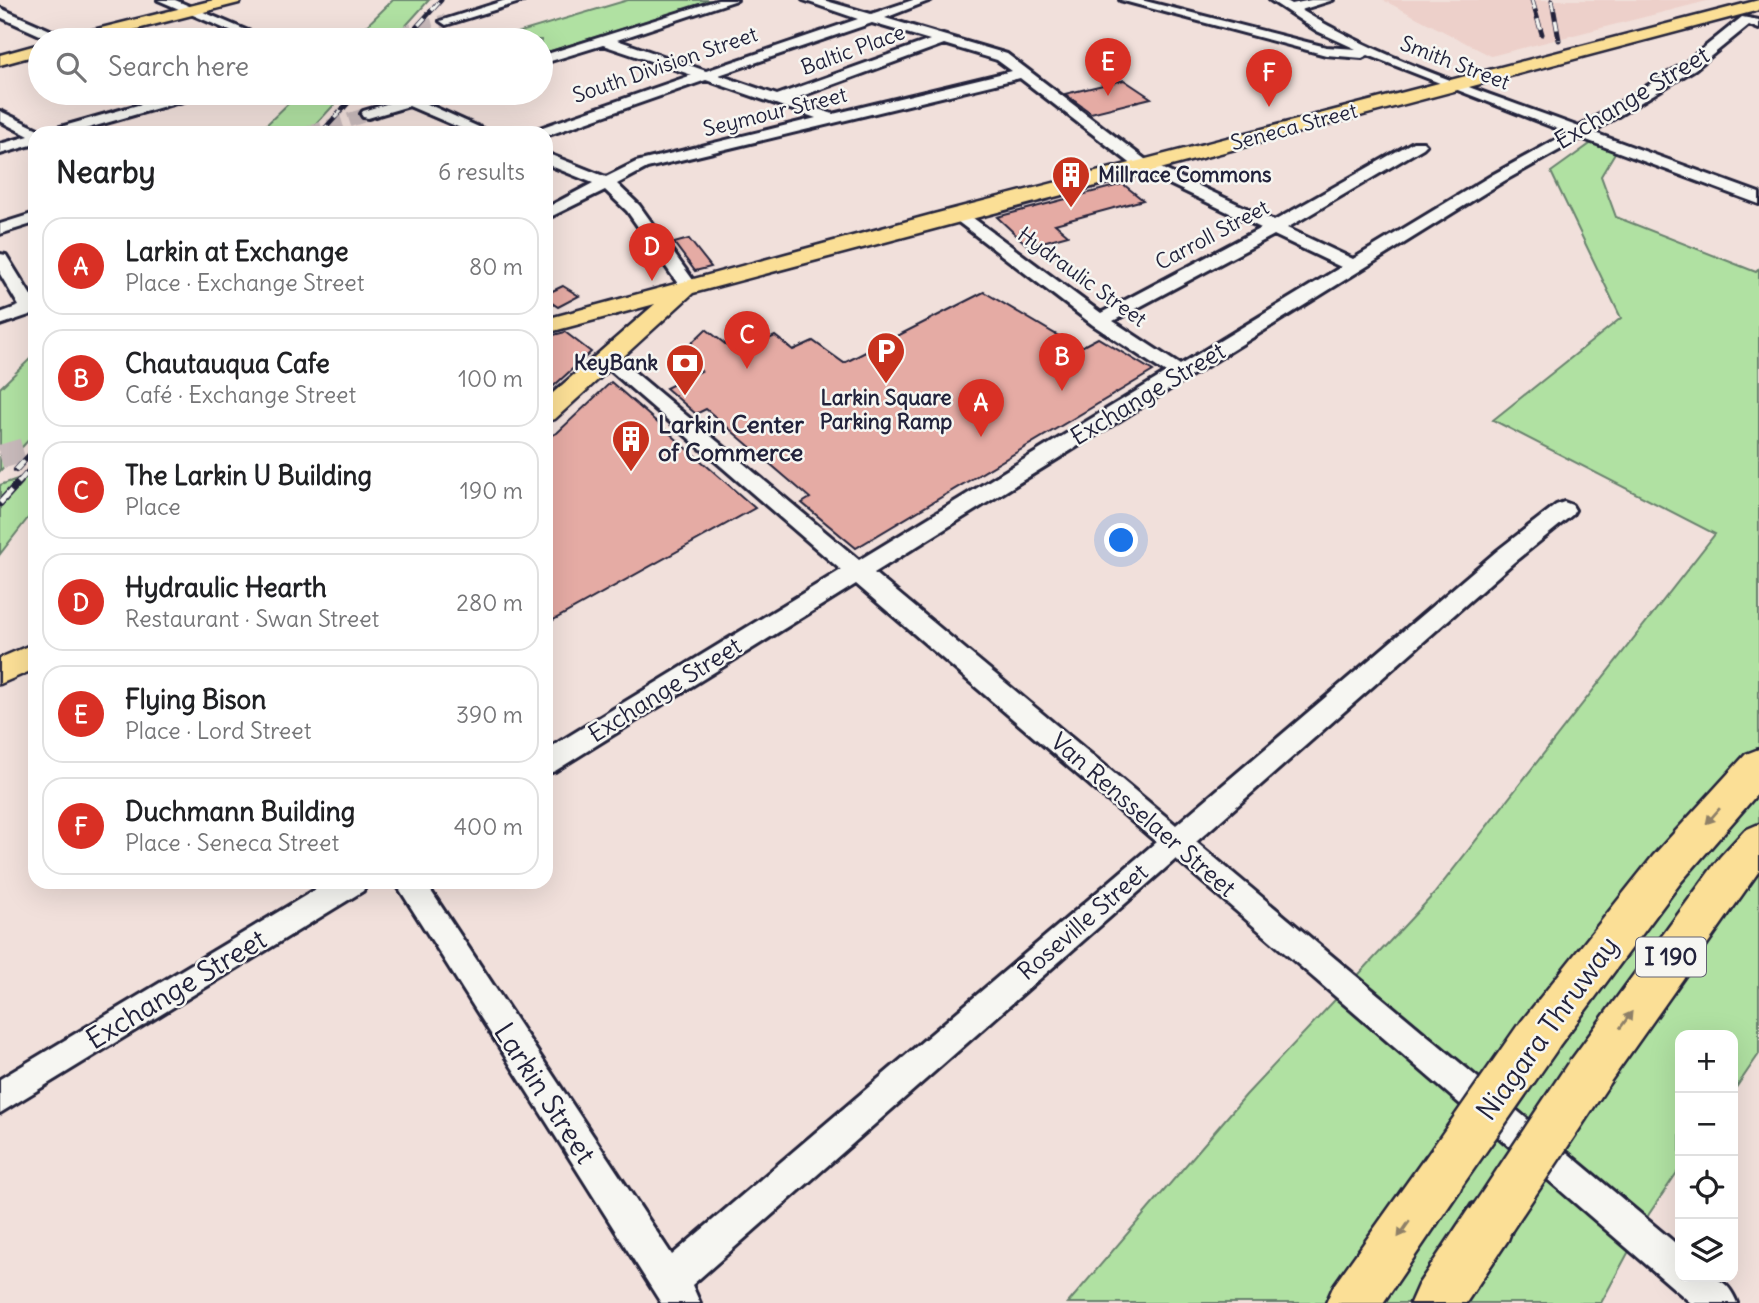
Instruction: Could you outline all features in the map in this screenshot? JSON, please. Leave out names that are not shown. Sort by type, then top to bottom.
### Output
[{"type":"highway","name":"Niagara Thruway","points":[[1352,1303],[1537,1038],[1667,869],[1759,765]]},
{"type":"highway","name":"I 190","points":[[1437,1303],[1587,1076],[1734,870],[1759,842]]},
{"type":"main road","points":[[123,28],[233,0]]},
{"type":"main road","name":"Seneca Street","points":[[553,407],[689,287],[1759,5]]},
{"type":"main road","points":[[0,60],[28,52]]},
{"type":"main road","points":[[553,324],[689,287]]},
{"type":"main road","points":[[0,672],[28,658]]},
{"type":"street","points":[[164,0],[233,28]]},
{"type":"street","points":[[446,21],[520,0]]},
{"type":"street","points":[[553,56],[731,0]]},
{"type":"street","points":[[809,0],[1002,57],[1144,166],[1356,267]]},
{"type":"street","name":"South Division Street","points":[[553,128],[925,0]]},
{"type":"street","name":"Smith Street","points":[[1126,0],[1338,54],[1373,53],[1759,199]]},
{"type":"street","points":[[1174,0],[1185,15]]},
{"type":"street","points":[[1276,0],[1373,53]]},
{"type":"street","points":[[1289,9],[1327,0]]},
{"type":"street","points":[[0,12],[35,28]]},
{"type":"street","name":"Exchange Street","points":[[553,760],[857,571],[1718,47],[1753,22]]},
{"type":"street","points":[[604,40],[832,120]]},
{"type":"street","name":"Baltic Place","points":[[777,100],[943,40]]},
{"type":"street","name":"Seymour Street","points":[[553,210],[642,165],[1023,73]]},
{"type":"street","points":[[79,126],[149,105]]},
{"type":"street","points":[[368,114],[399,105]]},
{"type":"street","points":[[416,105],[468,126]]},
{"type":"street","points":[[0,115],[28,129]]},
{"type":"street","points":[[0,149],[28,141]]},
{"type":"street","name":"Carroll Street","points":[[1100,321],[1274,228],[1418,145]]},
{"type":"street","points":[[553,161],[606,183],[633,208],[689,287]]},
{"type":"street","name":"Hydraulic Street","points":[[959,215],[1100,321],[1181,374]]},
{"type":"street","points":[[0,229],[28,220]]},
{"type":"street","points":[[0,259],[28,301]]},
{"type":"street","points":[[0,319],[28,310]]},
{"type":"street","name":"Van Rensselaer Street","points":[[606,358],[1675,1266]]},
{"type":"street","name":"Roseville Street","points":[[675,1293],[1174,843],[1506,556],[1564,510]]},
{"type":"street","name":"Exchange Street","points":[[0,1097],[342,889]]},
{"type":"street","name":"Larkin Street","points":[[414,889],[675,1293]]},
{"type":"street","points":[[1694,1282],[1719,1303]]},
{"type":"shaded area","points":[[1383,0],[1711,0],[1491,56]]},
{"type":"green space","points":[[393,0],[429,0],[404,28],[364,28]]},
{"type":"green space","points":[[628,0],[714,0],[553,50],[553,28],[534,28]]},
{"type":"green space","points":[[287,105],[334,105],[314,126],[265,126]]},
{"type":"green space","points":[[1593,142],[1616,151],[1601,176],[1616,217],[1756,272],[1759,269],[1759,1054],[1738,1085],[1738,1030],[1675,1030],[1675,1175],[1649,1214],[1601,1303],[1068,1303],[1246,1095],[1434,894],[1715,534],[1493,420],[1621,318],[1551,172]]},
{"type":"green space","points":[[28,361],[28,441],[0,471],[0,388]]},
{"type":"green space","points":[[28,475],[28,518],[0,554],[0,485]]},
{"type":"building","points":[[1124,80],[1151,98],[1091,113],[1065,94]]},
{"type":"building","name":"Millrace Commons","points":[[1123,184],[1143,200],[1055,224],[1068,235],[1028,246],[997,217]]},
{"type":"building","points":[[689,239],[711,267],[695,271],[674,243]]},
{"type":"building","points":[[563,286],[579,296],[558,307],[553,304],[553,291]]},
{"type":"building","points":[[984,292],[1079,348],[1098,338],[1153,371],[856,548],[802,503],[810,498],[706,409],[696,414],[666,388],[701,371],[680,354],[706,329],[738,354],[775,336],[793,350],[813,341],[844,363]]},
{"type":"building","points":[[565,332],[591,352],[553,387],[553,335]]},
{"type":"building","name":"Larkin Center of Commerce","points":[[611,382],[755,508],[553,620],[553,435]]},
{"type":"tunnel","points":[[421,28],[446,21]]},
{"type":"tunnel","points":[[331,126],[368,114]]},
{"type":"tunnel","points":[[0,457],[28,449]]},
{"type":"railway","points":[[416,28],[441,0]]},
{"type":"railway","points":[[1532,0],[1542,34]]},
{"type":"railway","points":[[1552,0],[1559,40]]},
{"type":"railway","points":[[327,126],[346,105]]},
{"type":"railway","points":[[16,470],[28,457]]},
{"type":"railway","points":[[18,483],[28,472]]},
{"type":"railway","points":[[0,503],[20,481]]},
{"type":"place","name":"Flying Bison","points":[[1108,96]]},
{"type":"place","name":"Duchmann Building","points":[[1269,107]]},
{"type":"place","name":"Millrace Commons","points":[[1071,209]]},
{"type":"place","name":"Hydraulic Hearth","points":[[652,281]]},
{"type":"place","name":"The Larkin U Building","points":[[747,369]]},
{"type":"place","name":"Larkin Square Parking Ramp","points":[[886,385]]},
{"type":"place","name":"Chautauqua Cafe","points":[[1062,391]]},
{"type":"place","name":"KeyBank","points":[[685,397]]},
{"type":"place","name":"Larkin at Exchange","points":[[981,437]]},
{"type":"place","name":"Larkin Center of Commerce","points":[[631,473]]}]
